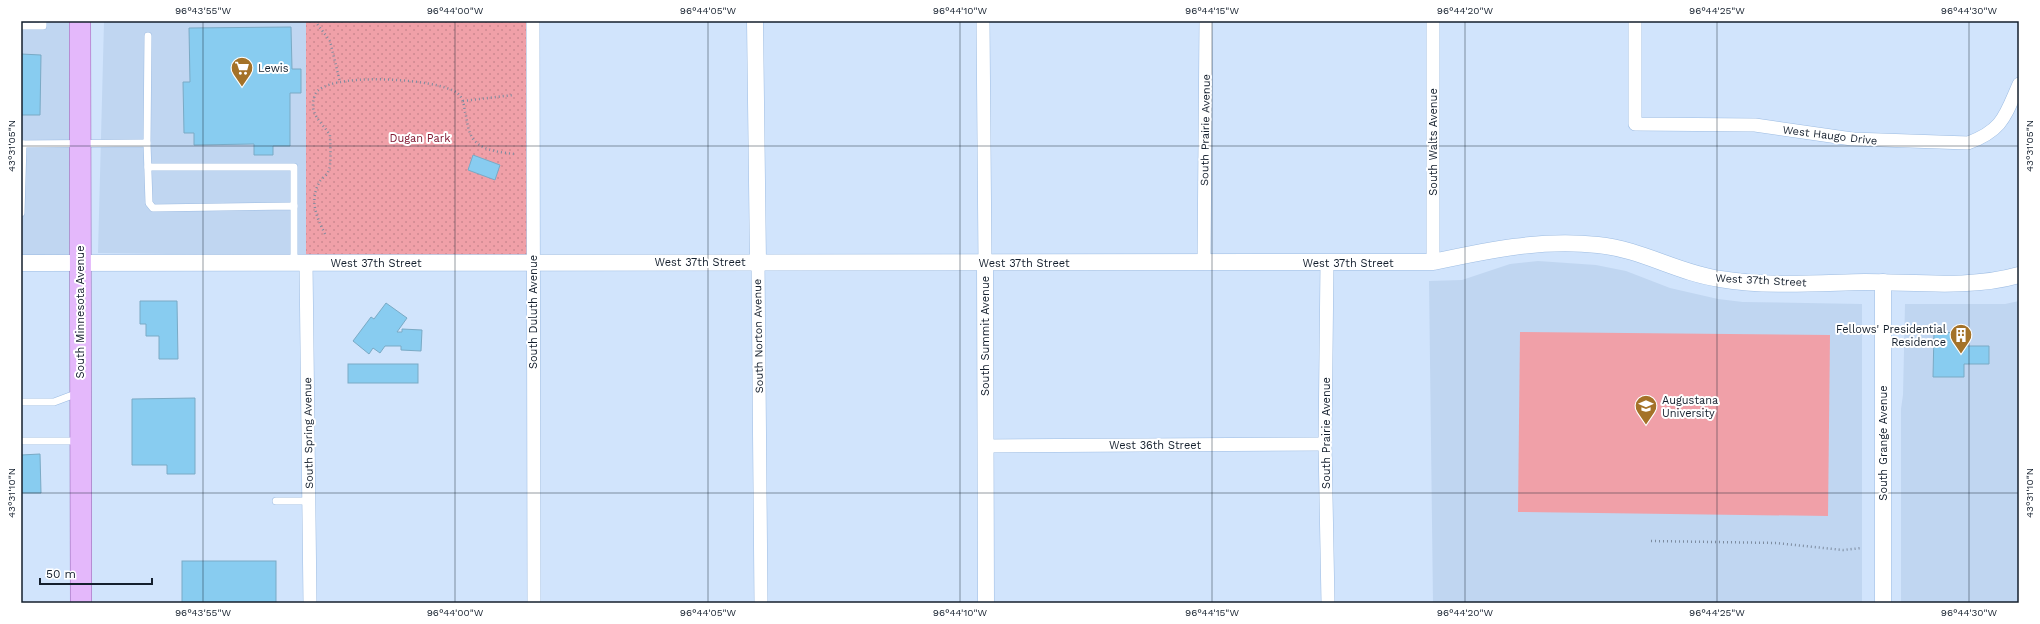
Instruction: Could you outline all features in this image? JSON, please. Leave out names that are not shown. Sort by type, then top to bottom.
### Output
[{"type":"main road","name":"South Minnesota Avenue","points":[[80,21],[81,603]]},
{"type":"street","name":"South Duluth Avenue","points":[[533,21],[534,603]]},
{"type":"street","name":"South Norton Avenue","points":[[755,21],[761,603]]},
{"type":"street","name":"South Summit Avenue","points":[[983,21],[986,603]]},
{"type":"street","name":"South Prairie Avenue","points":[[1204,262],[1206,21]]},
{"type":"street","name":"South Walts Avenue","points":[[1433,21],[1433,262]]},
{"type":"street","name":"West Haugo Drive","points":[[1635,21],[1635,124],[1755,125],[1852,139],[1968,143],[1993,131],[2009,109],[2019,84]]},
{"type":"street","name":"West 37th Street","points":[[21,262],[1433,262],[1502,248],[1533,244],[1566,243],[1600,245],[1630,251],[1681,270],[1721,280],[1769,283],[1968,283],[2019,275]]},
{"type":"street","name":"South Spring Avenue","points":[[300,263],[309,501],[310,603]]},
{"type":"street","name":"South Prairie Avenue","points":[[1327,263],[1326,444],[1328,603]]},
{"type":"street","name":"South Grange Avenue","points":[[1883,282],[1883,603]]},
{"type":"street","name":"West 36th Street","points":[[985,446],[1326,444]]},
{"type":"lane","points":[[21,26],[43,26],[43,21]]},
{"type":"lane","points":[[148,36],[147,143],[149,203],[153,208],[294,206]]},
{"type":"lane","points":[[21,213],[22,144],[147,143]]},
{"type":"lane","points":[[148,167],[294,167],[294,206],[300,263]]},
{"type":"lane","points":[[21,402],[54,402],[80,393]]},
{"type":"lane","points":[[21,441],[81,441]]},
{"type":"lane","points":[[276,501],[309,501]]},
{"type":"path","points":[[315,21],[330,40],[340,82]]},
{"type":"path","points":[[325,234],[313,206],[315,192],[320,180],[328,172],[330,135],[315,116],[314,96],[318,88],[340,82],[407,81],[440,85],[457,93],[463,101],[470,134],[480,145],[498,152],[514,154]]},
{"type":"path","points":[[463,101],[513,95]]},
{"type":"path","points":[[1651,541],[1776,543],[1843,550],[1862,548]]},
{"type":"shaded area","points":[[21,21],[69,21],[69,255],[21,255]]},
{"type":"shaded area","points":[[306,21],[306,256],[98,253],[104,22]]},
{"type":"shaded area","name":"Augustana University","points":[[1538,261],[1596,265],[1626,271],[1670,288],[1718,299],[1743,302],[1862,304],[1862,603],[1433,603],[1429,281],[1462,280],[1510,264]]},
{"type":"shaded area","points":[[2019,301],[2019,603],[1901,603],[1901,409],[1903,395],[1905,304],[2005,304]]},
{"type":"green space","name":"Dugan Park","points":[[306,21],[533,21],[533,263],[306,263]]},
{"type":"green space","points":[[1520,332],[1830,335],[1828,516],[1518,512]]},
{"type":"building","name":"Lewis","points":[[291,27],[292,69],[301,69],[301,93],[290,93],[290,146],[273,146],[273,155],[254,155],[254,144],[194,145],[194,133],[184,133],[183,82],[190,82],[189,28]]},
{"type":"building","points":[[21,54],[41,55],[40,115],[21,115]]},
{"type":"building","points":[[473,155],[500,165],[495,180],[468,170]]},
{"type":"building","points":[[140,301],[177,301],[178,359],[159,359],[159,336],[146,336],[146,324],[140,324]]},
{"type":"building","points":[[386,303],[407,318],[397,332],[402,332],[402,329],[422,330],[421,351],[401,350],[401,346],[385,346],[380,353],[373,348],[369,354],[353,341],[371,317],[374,319]]},
{"type":"building","name":"Fellows' Presidential Residence","points":[[1934,332],[1965,333],[1965,346],[1989,346],[1989,364],[1964,364],[1964,377],[1933,377]]},
{"type":"building","points":[[348,364],[418,364],[418,383],[348,383]]},
{"type":"building","points":[[195,398],[195,474],[167,474],[167,465],[132,465],[132,399]]},
{"type":"building","points":[[40,454],[41,493],[21,493],[21,455]]},
{"type":"building","points":[[182,561],[276,561],[276,603],[182,603]]},
{"type":"place","name":"Lewis","points":[[242,88]]},
{"type":"place","name":"Fellows' Presidential Residence","points":[[1961,354]]},
{"type":"place","name":"Augustana University","points":[[1646,426]]}]
